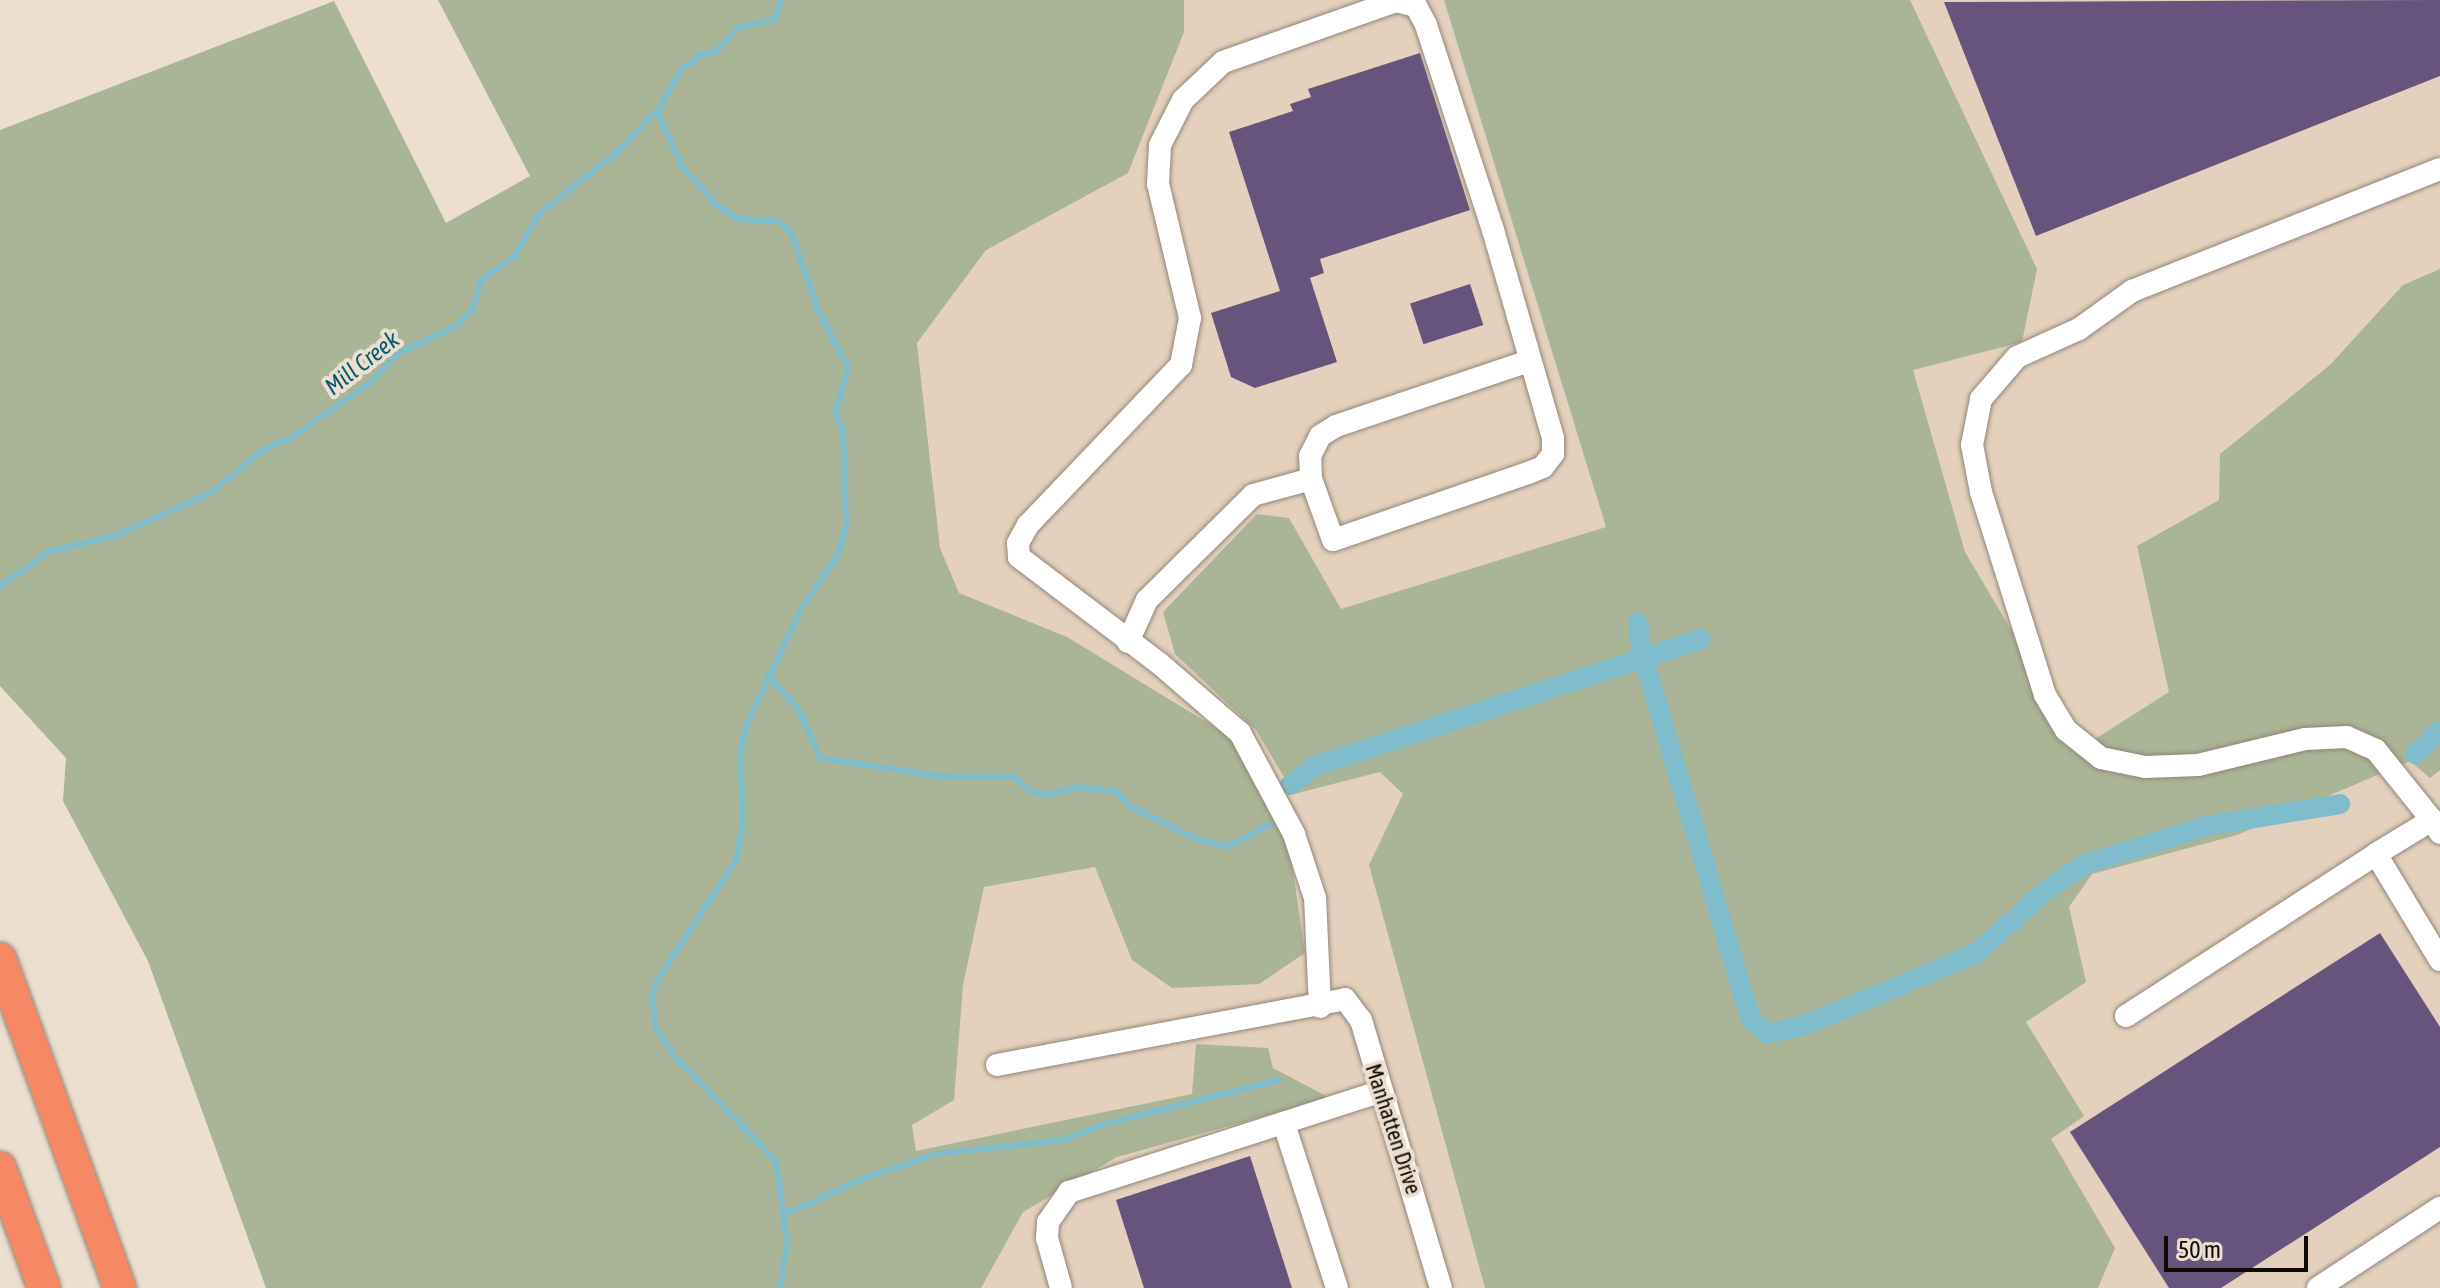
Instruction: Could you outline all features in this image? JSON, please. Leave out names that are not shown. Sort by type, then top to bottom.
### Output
[{"type":"highway","points":[[0,959],[120,1288]]},
{"type":"highway","points":[[0,1168],[44,1288]]},
{"type":"street","points":[[997,1065],[1257,1012],[1320,1007],[1315,898],[1294,834],[1240,733],[1128,642],[1030,571],[1019,557],[1018,543],[1028,525],[1181,365],[1190,318],[1158,184],[1160,145],[1183,100],[1223,62],[1396,1],[1416,6],[1493,230],[1553,438],[1553,454],[1543,467],[1333,540],[1311,479],[1314,444],[1336,426],[1529,361]]},
{"type":"street","points":[[2126,1016],[2376,854],[2436,827],[2376,750],[2347,737],[2305,739],[2198,765],[2145,767],[2101,758],[2066,730],[2045,695],[1981,492],[1972,445],[1981,399],[2017,357],[2079,329],[2132,291],[2440,169]]},
{"type":"street","points":[[1128,642],[1147,600],[1253,495],[1311,479]]},
{"type":"street","points":[[2376,854],[2440,960]]},
{"type":"street","name":"Manhatten Drive","points":[[1320,1007],[1345,999],[1354,1007],[1441,1288]]},
{"type":"street","points":[[1061,1288],[1047,1238],[1048,1222],[1061,1197],[1379,1092]]},
{"type":"street","points":[[1284,1124],[1337,1288]]},
{"type":"street","points":[[2318,1288],[2440,1208]]},
{"type":"shaded area","points":[[1135,0],[2440,0],[2440,1288],[928,1288],[754,931],[933,480],[917,343],[1047,166]]},
{"type":"green space","points":[[438,0],[1184,0],[1184,32],[1128,173],[986,250],[917,343],[940,548],[959,593],[1067,637],[1231,737],[1270,803],[1291,858],[1305,953],[1259,984],[1172,988],[1132,960],[1095,867],[984,887],[963,985],[954,1100],[912,1125],[916,1151],[1192,1094],[1196,1044],[1268,1048],[1273,1068],[1330,1098],[1117,1157],[1023,1212],[981,1288],[266,1288],[148,961],[63,801],[66,758],[0,686],[0,130],[334,1],[446,223],[530,176]]},
{"type":"green space","points":[[1444,0],[1910,0],[2037,269],[2022,342],[1913,370],[1965,552],[2081,748],[2169,692],[2137,546],[2219,500],[2220,454],[2330,365],[2403,285],[2440,269],[2440,770],[2430,778],[2410,761],[2237,835],[2092,874],[2069,907],[2086,982],[2026,1022],[2084,1116],[2051,1139],[2115,1248],[2098,1288],[1485,1288],[1369,865],[1403,794],[1380,772],[1294,794],[1256,730],[1175,654],[1163,612],[1257,514],[1289,518],[1341,609],[1606,527]]},
{"type":"building","points":[[2440,0],[2440,76],[2036,236],[1944,2]]},
{"type":"building","points":[[1420,53],[1470,210],[1320,259],[1324,273],[1310,278],[1337,362],[1255,388],[1231,377],[1211,313],[1280,291],[1229,132],[1293,111],[1290,104],[1311,97],[1308,89]]},
{"type":"building","points":[[1470,284],[1483,325],[1423,344],[1410,303]]},
{"type":"building","points":[[2380,933],[2440,1027],[2440,1147],[2221,1288],[2169,1288],[2070,1132]]},
{"type":"building","points":[[1250,1156],[1292,1288],[1144,1288],[1116,1200]]},
{"type":"waterway","name":"Mill Creek","points":[[0,586],[50,551],[115,536],[212,492],[262,451],[291,438],[368,384],[399,353],[456,326],[472,310],[481,280],[515,256],[539,214],[616,153],[660,107],[681,70],[700,55],[716,51],[738,28],[774,19],[782,0]]},
{"type":"waterway","points":[[657,111],[682,166],[718,206],[738,219],[777,221],[791,232],[817,308],[848,368],[835,412],[843,430],[846,528],[836,558],[800,611],[747,724],[740,753],[743,821],[736,861],[656,982],[652,997],[656,1028],[675,1057],[776,1161],[787,1243],[780,1288]]},
{"type":"waterway","points":[[1638,623],[1641,649],[1751,1020],[1767,1033],[1803,1026],[1977,953],[2044,892],[2085,864],[2206,826],[2340,804]]},
{"type":"waterway","points":[[1290,785],[1315,766],[1701,639]]},
{"type":"waterway","points":[[768,675],[799,710],[820,758],[938,776],[1015,777],[1030,791],[1047,795],[1080,787],[1115,791],[1132,807],[1199,840],[1228,846],[1275,822]]},
{"type":"waterway","points":[[2415,754],[2440,731]]},
{"type":"waterway","points":[[784,1215],[859,1180],[936,1154],[1063,1140],[1102,1125],[1279,1080]]}]
